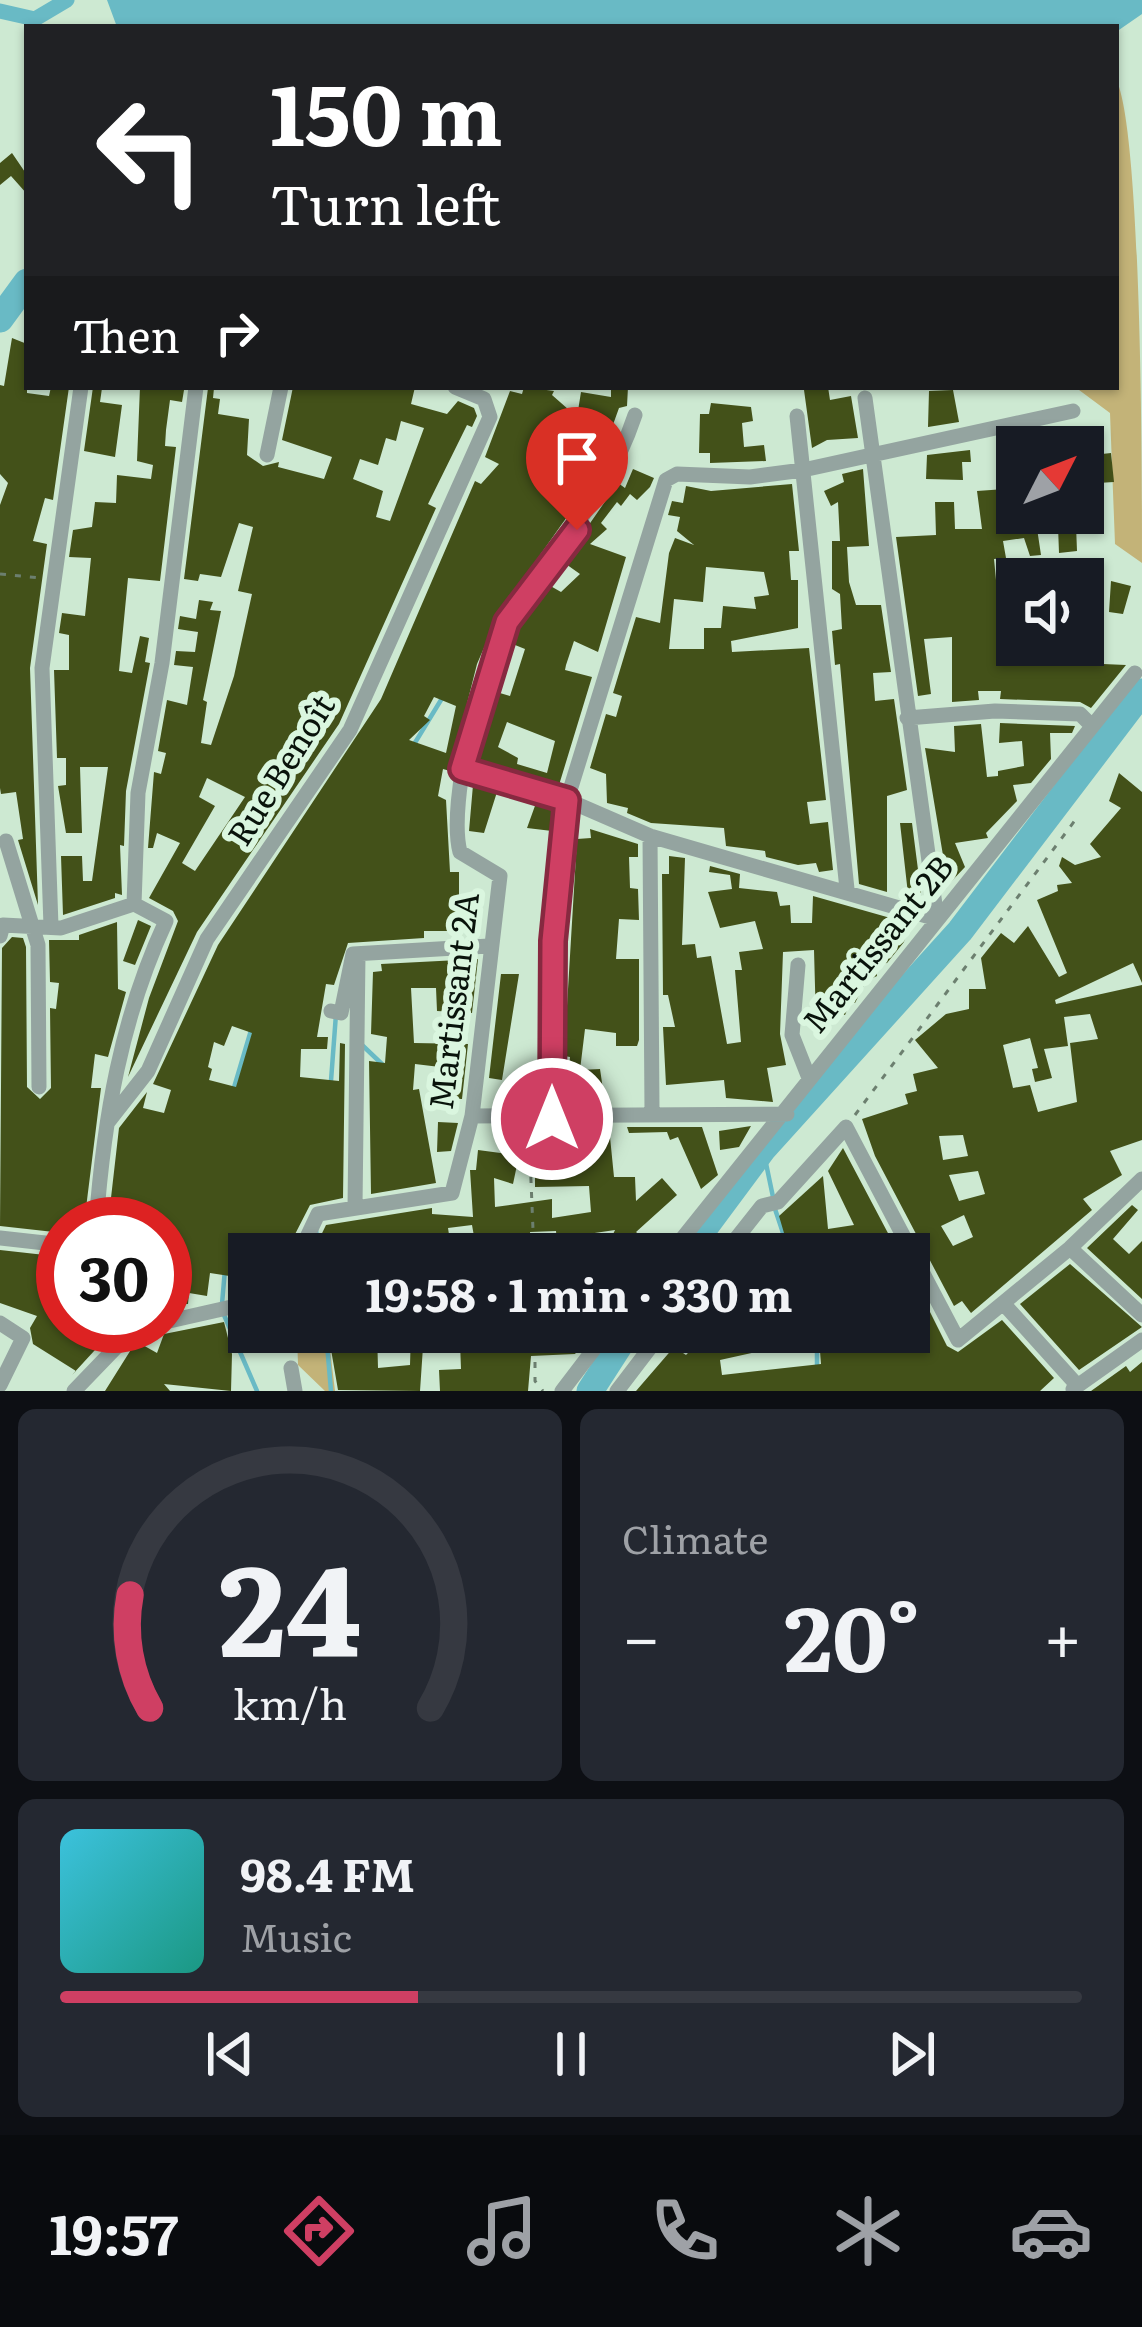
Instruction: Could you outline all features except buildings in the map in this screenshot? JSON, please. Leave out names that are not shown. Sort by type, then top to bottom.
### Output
[{"type":"street","points":[[40,1087],[42,668],[80,390]]},
{"type":"street","points":[[134,904],[138,793],[162,663],[196,390]]},
{"type":"street","points":[[267,455],[280,390]]},
{"type":"street","name":"Rue Benoît","points":[[108,1122],[148,1071],[207,938],[350,730],[490,417],[484,399],[462,390]]},
{"type":"street","points":[[462,769],[567,800],[650,836],[847,889],[937,919],[865,398]]},
{"type":"street","points":[[552,1119],[553,941],[567,800],[667,480],[677,474],[750,477],[803,470],[1072,411]]},
{"type":"street","name":"Martissant 2A","points":[[309,1233],[318,1214],[452,1193],[472,1116],[500,876],[460,853],[453,827],[462,769],[507,622],[577,530],[614,467],[635,415]]},
{"type":"street","points":[[797,416],[847,889]]},
{"type":"street","name":"Martissant 2B","points":[[688,1233],[788,1114],[809,1078],[1135,673]]},
{"type":"street","points":[[907,718],[995,711],[1080,714],[1091,725]]},
{"type":"street","points":[[650,836],[652,1111]]},
{"type":"street","points":[[6,841],[43,927]]},
{"type":"street","points":[[0,936],[3,925],[61,928],[134,904],[166,921],[128,1010],[99,1197]]},
{"type":"street","points":[[336,1012],[352,954],[489,946]]},
{"type":"street","points":[[355,1208],[361,1042],[358,954]]},
{"type":"street","points":[[798,965],[792,1035],[809,1078]]},
{"type":"street","points":[[472,1116],[552,1119],[652,1111],[788,1114]]},
{"type":"street","points":[[743,1233],[846,1126],[958,1340],[1070,1248],[1142,1179]]},
{"type":"street","points":[[0,1238],[36,1242]]},
{"type":"street","points":[[1070,1248],[1142,1315]]},
{"type":"street","points":[[1003,1303],[1074,1388],[1142,1340]]},
{"type":"street","points":[[192,1316],[228,1308]]},
{"type":"street","points":[[0,1323],[23,1338],[0,1385]]},
{"type":"street","points":[[74,1391],[111,1353]]},
{"type":"street","points":[[562,1391],[592,1353]]},
{"type":"street","points":[[617,1391],[646,1353]]},
{"type":"street","points":[[291,1368],[296,1391]]},
{"type":"path","points":[[0,574],[54,580]]},
{"type":"path","points":[[846,1126],[1076,818]]},
{"type":"path","points":[[528,1119],[533,1233]]},
{"type":"path","points":[[535,1353],[536,1381],[543,1391]]},
{"type":"shaded area","points":[[1119,90],[1136,232],[1142,563],[1115,544],[1110,413],[1079,390],[1119,390]]},
{"type":"shaded area","points":[[298,1353],[330,1353],[335,1391],[325,1391],[298,1365]]},
{"type":"water","points":[[107,0],[1142,0],[1142,14],[1119,30],[1119,24],[116,24]]},
{"type":"waterway","points":[[0,11],[35,19],[67,0]]},
{"type":"waterway","points":[[0,319],[24,286]]},
{"type":"waterway","points":[[562,504],[590,437]]},
{"type":"waterway","points":[[701,1233],[763,1149],[960,931],[1142,692]]},
{"type":"waterway","points":[[413,746],[444,695]]},
{"type":"waterway","points":[[331,1081],[336,1014]]},
{"type":"waterway","points":[[233,1091],[252,1027]]},
{"type":"waterway","points":[[361,1044],[383,1065]]},
{"type":"waterway","points":[[763,1149],[773,1197]]},
{"type":"waterway","points":[[775,1209],[783,1233]]},
{"type":"waterway","points":[[222,1304],[225,1269]]},
{"type":"waterway","points":[[224,1315],[257,1391]]},
{"type":"waterway","points":[[328,1353],[331,1391]]},
{"type":"waterway","points":[[590,1391],[614,1353]]},
{"type":"waterway","points":[[817,1353],[817,1367]]},
{"type":"route","points":[[552,1119],[553,941],[567,800],[462,769],[507,622],[577,530]]}]
